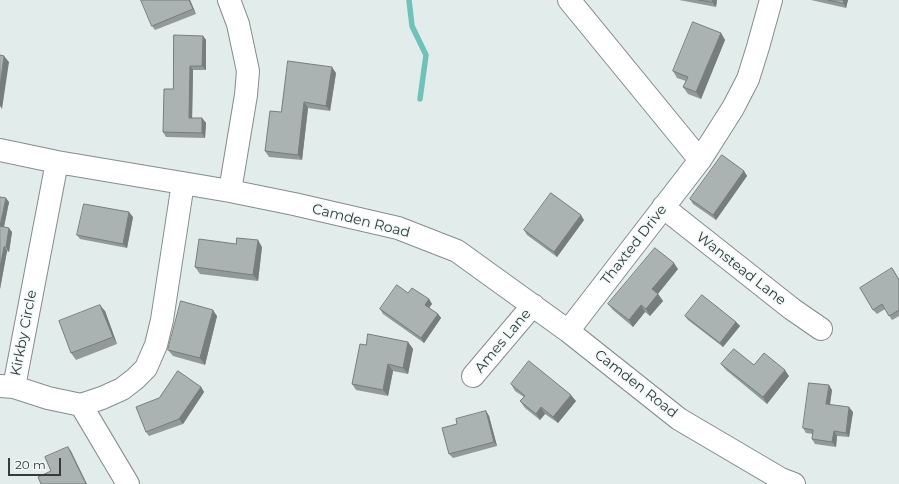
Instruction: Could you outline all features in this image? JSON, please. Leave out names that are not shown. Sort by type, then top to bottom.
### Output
[{"type":"street","points":[[229,0],[238,24],[248,71],[246,95],[230,191]]},
{"type":"street","points":[[569,0],[700,160]]},
{"type":"street","name":"Thaxted Drive","points":[[568,331],[700,160],[733,108],[748,79],[771,0]]},
{"type":"street","name":"Camden Road","points":[[0,150],[57,162],[230,191],[398,228],[457,251],[568,331],[678,419],[781,479],[794,484]]},
{"type":"street","name":"Kirkby Circle","points":[[57,162],[7,386],[48,398],[81,405]]},
{"type":"street","points":[[128,484],[81,405],[122,389],[136,379],[146,368],[156,345],[162,320],[183,183]]},
{"type":"street","name":"Wanstead Lane","points":[[663,207],[792,309],[821,329]]},
{"type":"street","name":"Ames Lane","points":[[473,376],[533,305]]},
{"type":"building","points":[[141,0],[189,0],[193,9],[152,26]]},
{"type":"building","points":[[699,0],[713,0],[712,2]]},
{"type":"building","points":[[828,0],[844,0],[843,3]]},
{"type":"building","points":[[693,22],[721,33],[696,92],[683,87],[688,77],[673,71]]},
{"type":"building","points":[[174,35],[203,36],[202,66],[190,66],[189,118],[202,118],[202,133],[163,132],[164,89],[173,89]]},
{"type":"building","points":[[0,55],[4,56],[0,86]]},
{"type":"building","points":[[288,61],[332,67],[326,106],[304,102],[298,155],[265,151],[270,111],[281,112]]},
{"type":"building","points":[[722,155],[744,171],[713,215],[690,199]]},
{"type":"building","points":[[551,193],[581,215],[554,252],[524,230]]},
{"type":"building","points":[[0,197],[6,198],[0,226]]},
{"type":"building","points":[[84,204],[129,212],[123,244],[77,235]]},
{"type":"building","points":[[0,226],[9,228],[6,247],[4,247],[0,268]]},
{"type":"building","points":[[237,238],[258,240],[253,275],[195,267],[199,239],[236,244]]},
{"type":"building","points":[[655,248],[674,263],[652,289],[658,294],[646,309],[641,305],[629,320],[608,304]]},
{"type":"building","points":[[892,268],[899,280],[899,310],[889,316],[882,304],[873,310],[860,288]]},
{"type":"building","points":[[397,285],[408,293],[412,288],[429,299],[425,305],[438,314],[421,338],[380,309]]},
{"type":"building","points":[[702,295],[736,322],[720,343],[685,316]]},
{"type":"building","points":[[181,301],[213,310],[200,358],[168,350]]},
{"type":"building","points":[[100,305],[113,337],[71,353],[59,321]]},
{"type":"building","points":[[368,334],[408,342],[403,368],[388,364],[383,390],[352,384],[360,344],[366,345]]},
{"type":"building","points":[[734,349],[754,365],[764,353],[785,370],[763,397],[721,364]]},
{"type":"building","points":[[529,361],[571,395],[553,417],[541,407],[536,414],[520,401],[525,396],[511,384]]},
{"type":"building","points":[[178,371],[201,387],[179,419],[146,432],[136,407],[159,398]]},
{"type":"building","points":[[809,383],[829,385],[826,404],[849,407],[846,433],[834,431],[832,442],[812,439],[813,430],[803,428]]},
{"type":"building","points":[[486,411],[494,442],[449,454],[442,428],[457,424],[456,419]]},
{"type":"building","points":[[68,447],[86,484],[41,484],[38,477],[51,471],[45,457]]},
{"type":"waterway","points":[[409,0],[412,26],[426,55],[420,99]]}]
